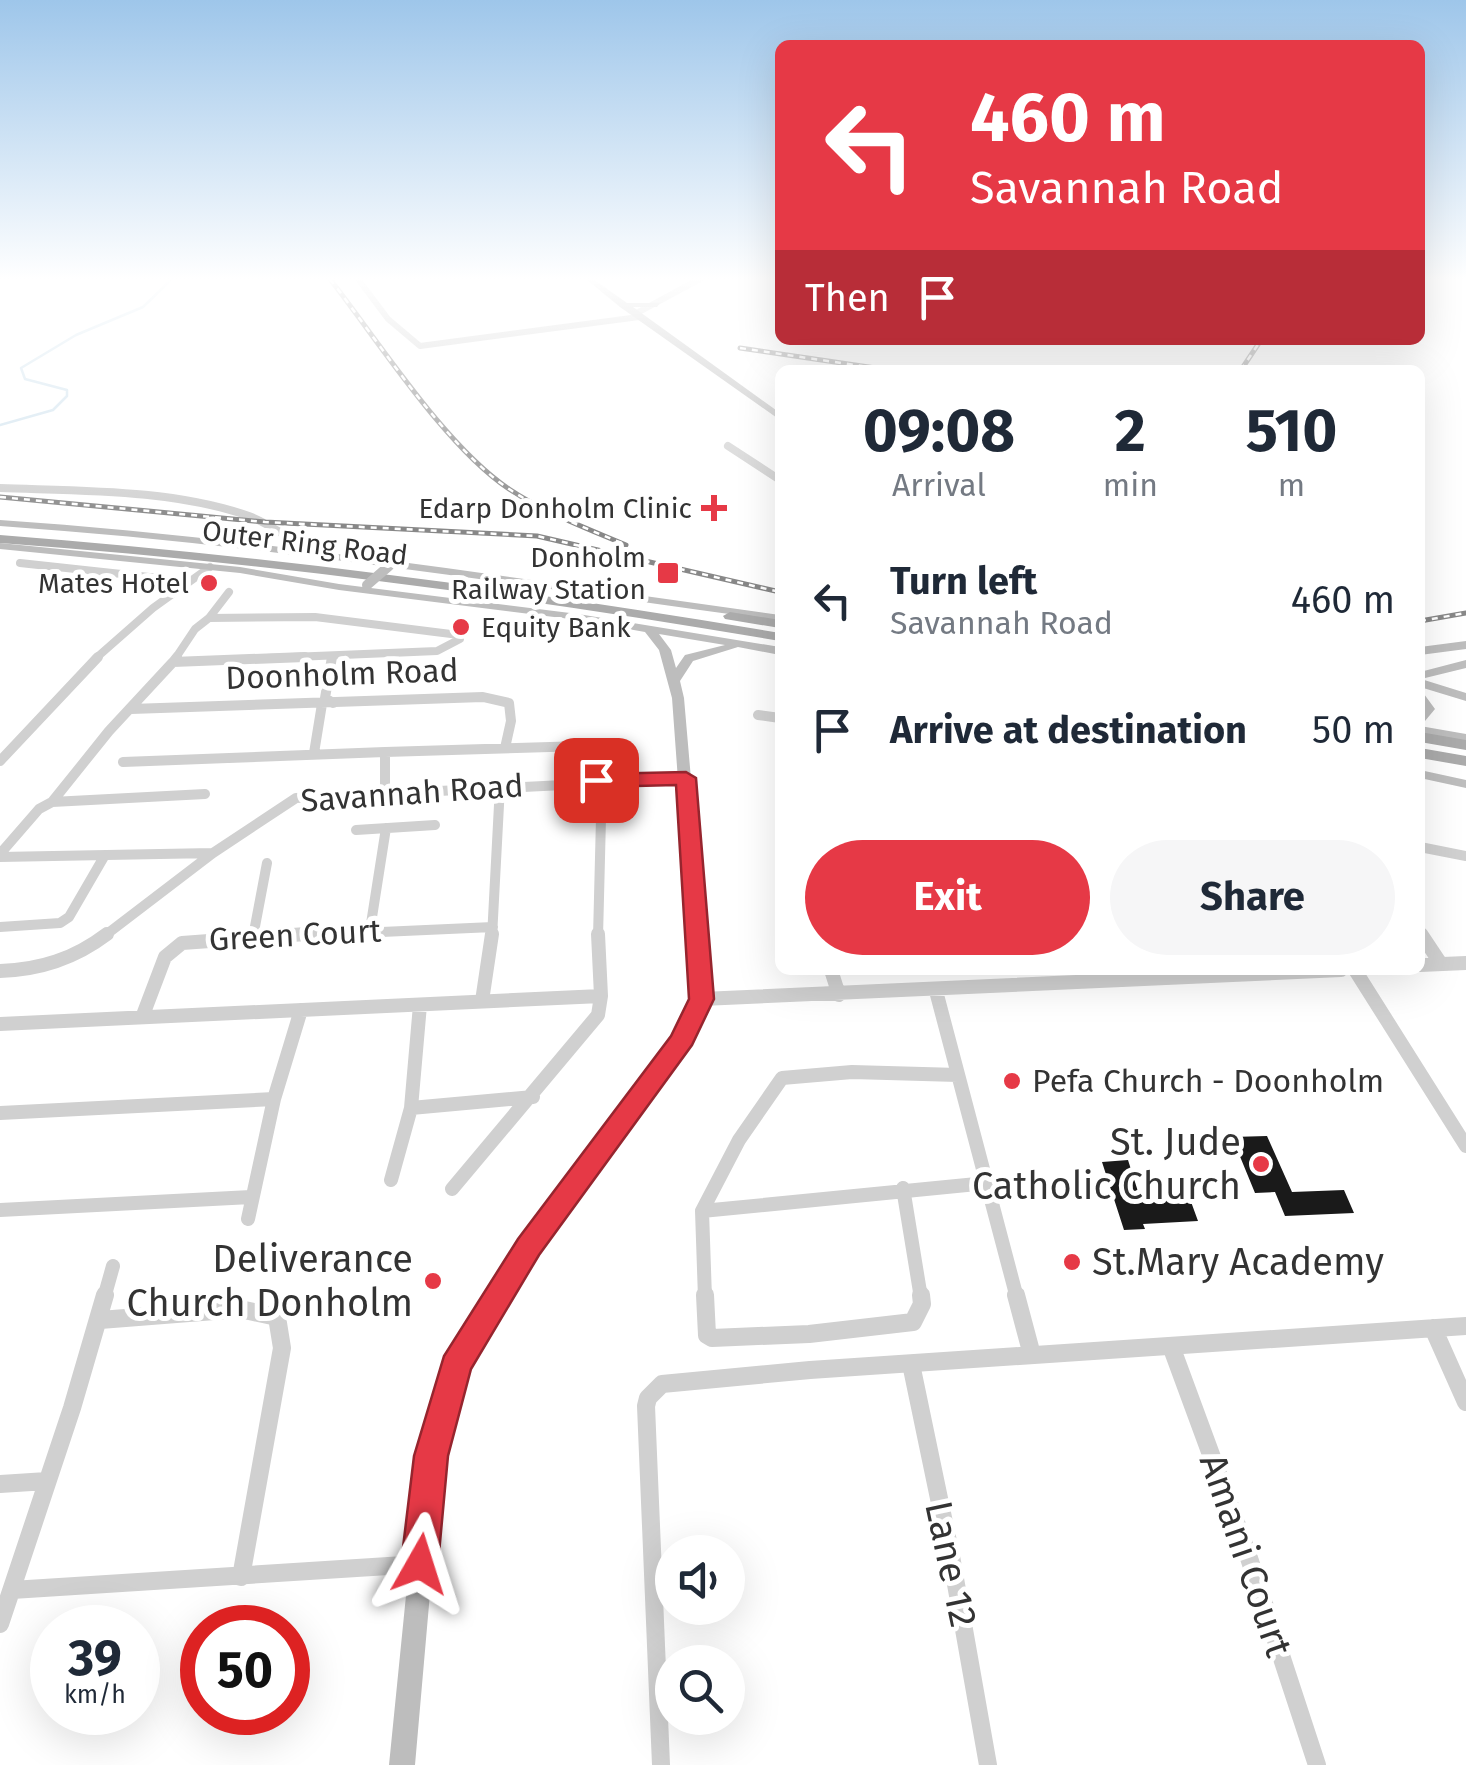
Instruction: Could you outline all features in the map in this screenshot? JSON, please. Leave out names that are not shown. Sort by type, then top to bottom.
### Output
[{"type":"main road","points":[[702,361],[775,413]]},
{"type":"main road","name":"Outer Ring Road","points":[[0,526],[119,531],[318,552],[775,620]]},
{"type":"main road","name":"Outer Ring Road","points":[[0,526],[283,554],[775,620]]},
{"type":"main road","name":"Outer Ring Road","points":[[0,539],[171,552],[356,574],[775,636]]},
{"type":"main road","points":[[0,546],[210,567],[648,628],[775,650]]},
{"type":"main road","points":[[364,588],[391,563]]},
{"type":"main road","points":[[402,1765],[431,1456],[456,1366],[529,1247],[683,1039],[702,999],[675,679],[665,650],[648,628]]},
{"type":"main road","points":[[675,679],[684,662],[696,654],[745,644]]},
{"type":"main road","points":[[1425,650],[1466,645]]},
{"type":"main road","points":[[1425,678],[1466,664]]},
{"type":"main road","points":[[1425,682],[1466,697]]},
{"type":"main road","points":[[1425,734],[1466,742]]},
{"type":"main road","points":[[1425,754],[1466,761]]},
{"type":"main road","points":[[1425,771],[1466,775]]},
{"type":"main road","points":[[1425,772],[1466,784]]},
{"type":"street","points":[[728,446],[775,477]]},
{"type":"street","points":[[0,488],[78,492],[238,512],[266,522],[299,547],[318,552]]},
{"type":"street","points":[[20,563],[186,581]]},
{"type":"street","points":[[0,762],[44,711],[186,581],[210,567]]},
{"type":"street","points":[[0,855],[39,809],[52,802],[174,662],[194,629],[209,618],[228,592]]},
{"type":"street","points":[[174,662],[437,651],[454,646],[459,635],[315,618],[209,618]]},
{"type":"street","points":[[314,753],[327,704],[324,692],[332,656]]},
{"type":"street","name":"Doonholm Road","points":[[131,709],[455,697],[502,700],[510,710],[505,748]]},
{"type":"street","points":[[758,715],[775,717]]},
{"type":"street","points":[[122,762],[584,746]]},
{"type":"street","points":[[385,752],[386,792]]},
{"type":"street","name":"Savannah Road","points":[[0,971],[32,970],[69,958],[296,798],[686,778]]},
{"type":"street","points":[[482,1001],[493,927],[500,786]]},
{"type":"street","points":[[52,802],[205,794]]},
{"type":"street","points":[[452,1188],[533,1097],[598,1015],[601,818]]},
{"type":"street","points":[[356,830],[435,825]]},
{"type":"street","points":[[370,930],[386,828]]},
{"type":"street","points":[[1425,848],[1466,856]]},
{"type":"street","points":[[0,855],[213,853]]},
{"type":"street","points":[[0,927],[60,923],[69,917],[105,855]]},
{"type":"street","points":[[253,937],[267,863]]},
{"type":"street","name":"Green Court","points":[[143,1015],[165,957],[172,949],[194,940],[493,927]]},
{"type":"street","points":[[1425,941],[1441,964]]},
{"type":"street","points":[[1425,965],[1466,963]]},
{"type":"street","points":[[833,975],[839,995]]},
{"type":"street","points":[[1038,975],[1041,985]]},
{"type":"street","points":[[702,999],[936,992],[1196,975]]},
{"type":"street","points":[[1357,975],[1466,1146]]},
{"type":"street","points":[[936,992],[1032,1356]]},
{"type":"street","points":[[0,1024],[601,996]]},
{"type":"street","points":[[391,1180],[411,1108],[420,1005]]},
{"type":"street","points":[[248,1220],[274,1099],[301,1010]]},
{"type":"street","points":[[903,1188],[922,1304],[914,1322],[810,1334],[712,1338],[707,1334],[702,1211],[739,1140],[782,1078],[838,1072],[958,1074]]},
{"type":"street","points":[[411,1108],[533,1097]]},
{"type":"street","points":[[0,1114],[274,1099]]},
{"type":"street","points":[[702,1211],[903,1188],[987,1183]]},
{"type":"street","points":[[0,1210],[251,1197]]},
{"type":"street","points":[[0,1624],[100,1320],[113,1266]]},
{"type":"street","points":[[100,1320],[240,1309],[277,1317],[282,1348],[241,1577]]},
{"type":"street","points":[[661,1765],[649,1556],[648,1398],[662,1384],[672,1380],[1466,1326]]},
{"type":"street","points":[[1432,1328],[1466,1402]]},
{"type":"street","name":"Amani Court","points":[[1171,1346],[1248,1555],[1318,1765]]},
{"type":"street","name":"Lane 12","points":[[911,1364],[988,1765]]},
{"type":"street","points":[[0,1484],[47,1481]]},
{"type":"street","points":[[12,1590],[420,1564]]},
{"type":"building","name":"St. Jude Catholic Church","points":[[1267,1136],[1292,1192],[1344,1190],[1354,1213],[1285,1216],[1275,1192],[1255,1193],[1232,1137]]},
{"type":"building","points":[[1128,1160],[1141,1201],[1190,1199],[1198,1221],[1143,1224],[1145,1229],[1124,1230],[1102,1162]]},
{"type":"waterway","points":[[0,425],[53,410],[67,396],[67,390],[25,379],[21,368],[32,361]]},
{"type":"railway","points":[[391,361],[461,447],[509,489],[566,520],[626,545]]},
{"type":"railway","points":[[831,361],[855,365]]},
{"type":"railway","points":[[1244,365],[1247,361]]},
{"type":"railway","points":[[0,497],[265,522],[537,536],[775,591]]},
{"type":"railway","points":[[1425,620],[1466,613]]},
{"type":"place","name":"Edarp Donholm Clinic","points":[[714,508]]},
{"type":"place","name":"Donholm Railway Station","points":[[668,573]]},
{"type":"place","name":"Mates Hotel","points":[[209,583]]},
{"type":"place","name":"Equity Bank","points":[[461,627]]},
{"type":"place","name":"Pefa Church - Doonholm","points":[[1012,1081]]},
{"type":"place","name":"St. Jude Catholic Church","points":[[1261,1164]]},
{"type":"place","name":"St.Mary Academy","points":[[1072,1262]]},
{"type":"place","name":"Deliverance Church Donholm","points":[[433,1281]]},
{"type":"route","points":[[420,1564],[431,1456],[456,1366],[529,1247],[683,1039],[702,999],[686,778],[596,780]]}]
